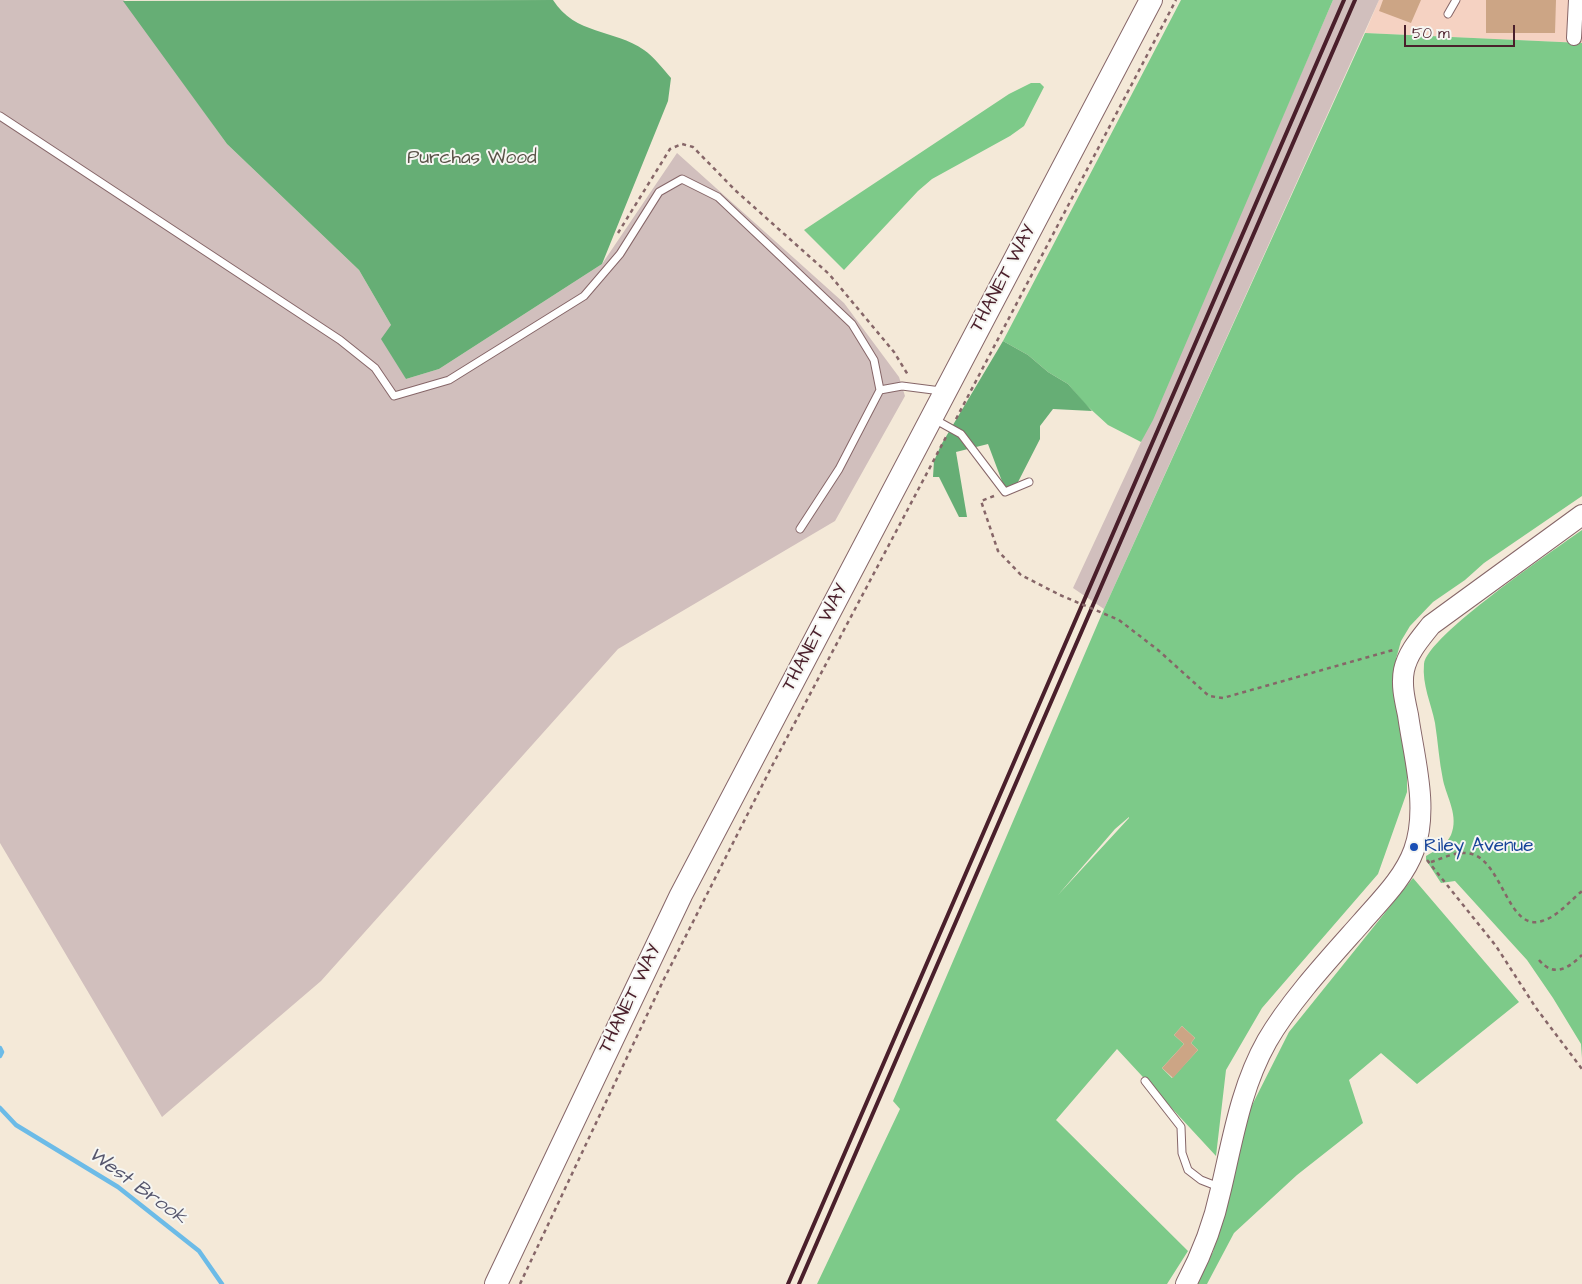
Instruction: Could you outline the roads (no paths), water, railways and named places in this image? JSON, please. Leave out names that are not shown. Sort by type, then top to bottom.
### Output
[{"type":"main road","name":"THANET WAY","points":[[496,1284],[682,895],[1151,0]]},
{"type":"main road","points":[[1186,1284],[1206,1242],[1222,1188],[1240,1107],[1256,1061],[1268,1039],[1343,944],[1389,891],[1414,850],[1420,820],[1419,787],[1403,690],[1404,672],[1414,646],[1431,626],[1582,515]]},
{"type":"street","points":[[1574,38],[1576,0]]},
{"type":"lane","points":[[1448,14],[1456,0]]},
{"type":"lane","points":[[0,116],[340,340],[375,368],[394,396],[449,380],[584,296],[620,254],[659,192],[682,179],[718,197],[852,324],[874,360],[880,390],[839,469],[800,529]]},
{"type":"lane","points":[[880,390],[902,386],[944,392]]},
{"type":"lane","points":[[931,417],[961,434],[1005,492],[1029,482]]},
{"type":"lane","points":[[1145,1081],[1181,1128],[1182,1154],[1188,1170],[1200,1180],[1222,1188]]},
{"type":"waterway","name":"West Brook","points":[[0,1048],[2,1052],[0,1056]]},
{"type":"waterway","name":"West Brook","points":[[0,1108],[16,1125],[118,1187],[199,1251],[222,1284]]},
{"type":"railway","points":[[788,1284],[1344,0]]},
{"type":"railway","points":[[799,1284],[1355,0]]},
{"type":"place","name":"Riley Avenue","points":[[1414,847]]},
{"type":"park label","name":"Purchas Wood","points":[[472,159]]}]
